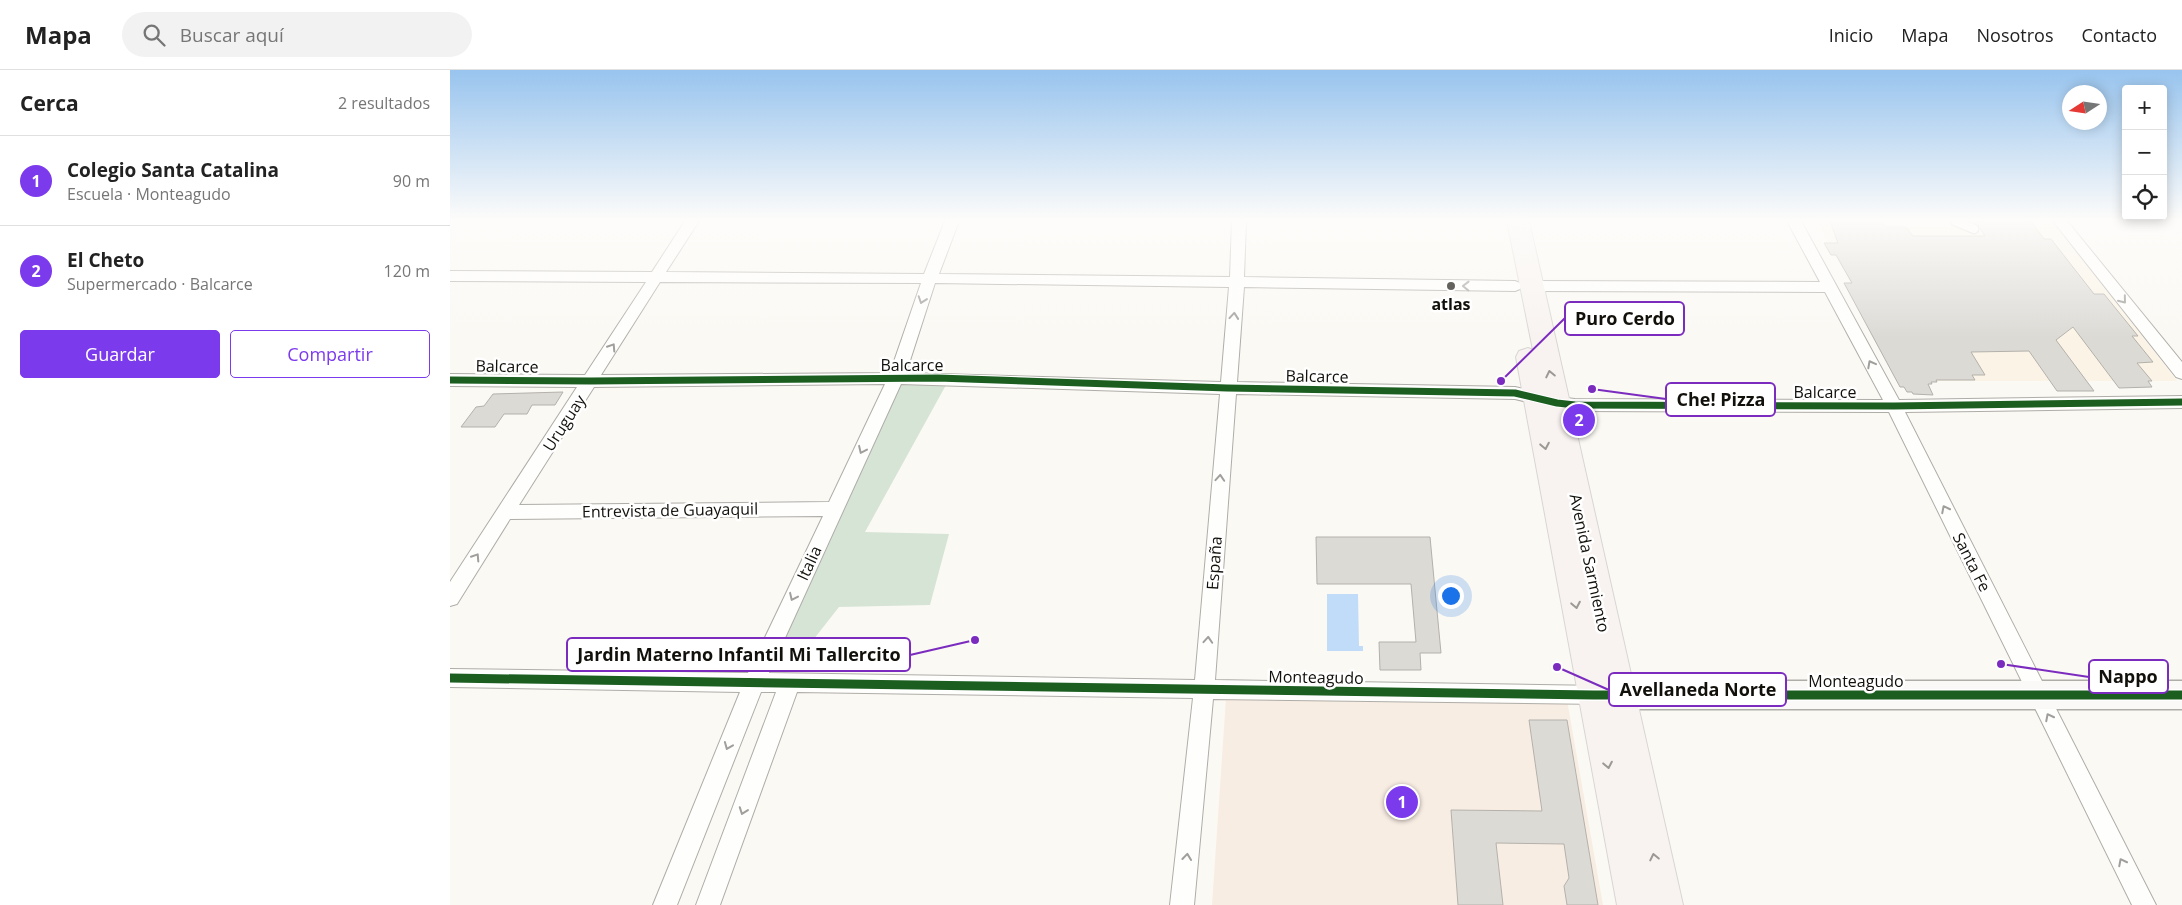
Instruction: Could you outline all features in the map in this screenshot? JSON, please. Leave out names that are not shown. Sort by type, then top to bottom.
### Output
[{"type":"main road","name":"Avenida Sarmiento","points":[[1515,260],[1524,286]]},
{"type":"main road","name":"Avenida Sarmiento","points":[[1522,260],[1524,286],[1546,400],[1606,695],[1636,905]]},
{"type":"main road","name":"Avenida Sarmiento","points":[[1606,695],[1664,905]]},
{"type":"street","name":"Uruguay","points":[[450,598],[668,260]]},
{"type":"street","name":"Italia","points":[[665,905],[754,683],[896,378],[937,260]]},
{"type":"street","name":"España","points":[[1182,905],[1204,688],[1238,260]]},
{"type":"street","name":"Santa Fe","points":[[1816,260],[1894,406],[2144,905]]},
{"type":"street","points":[[2091,260],[2182,373]]},
{"type":"street","points":[[450,276],[930,278],[1524,286],[1831,287]]},
{"type":"street","name":"Balcarce","points":[[450,380],[591,381],[896,378],[1227,388],[1515,393],[1575,405],[1894,406],[2182,402]]},
{"type":"street","name":"Entrevista de Guayaquil","points":[[505,512],[834,509]]},
{"type":"street","name":"Monteagudo","points":[[450,678],[1606,695],[2182,695]]},
{"type":"street","points":[[708,905],[790,684]]},
{"type":"shaded area","points":[[1838,260],[2082,260],[2177,381],[1903,381]]},
{"type":"shaded area","points":[[1226,698],[1567,700],[1603,905],[1212,905]]},
{"type":"green space","points":[[902,382],[946,385],[865,532],[949,534],[930,605],[839,607],[795,663],[756,676]]},
{"type":"water","points":[[1327,594],[1358,594],[1359,646],[1363,646],[1363,651],[1327,651]]},
{"type":"building","points":[[1839,260],[2067,260],[2094,294],[2104,294],[2138,336],[2132,336],[2153,362],[2137,363],[2152,381],[2148,381],[2152,387],[2119,388],[2073,327],[2056,340],[2094,391],[2057,391],[2029,351],[1971,352],[1985,375],[1972,375],[1975,380],[1936,380],[1937,382],[1928,384],[1933,395],[1907,392],[1904,387],[1900,387],[1844,283],[1852,283]]},
{"type":"building","points":[[563,392],[555,405],[532,405],[527,414],[504,414],[495,427],[461,427],[476,407],[484,406],[493,394]]},
{"type":"building","points":[[1316,537],[1430,537],[1441,653],[1420,653],[1421,670],[1380,670],[1379,642],[1416,642],[1411,584],[1317,584]]},
{"type":"building","points":[[1529,720],[1567,720],[1598,905],[1567,905],[1564,886],[1569,878],[1564,844],[1496,843],[1503,905],[1458,905],[1451,810],[1542,811]]},
{"type":"cycle path","points":[[450,380],[591,381],[938,378],[1227,388],[1515,393],[1557,403],[1575,405],[1894,406],[2182,402]]},
{"type":"cycle path","points":[[450,678],[1594,695],[2182,695]]},
{"type":"place","name":"atlas","points":[[1451,286]]},
{"type":"place","name":"Puro Cerdo","points":[[1501,381]]},
{"type":"place","name":"Che! Pizza","points":[[1592,389]]},
{"type":"place","name":"El Cheto","points":[[1579,420]]},
{"type":"place","name":"Jardin Materno Infantil Mi Tallercito","points":[[975,640]]},
{"type":"place","name":"Nappo","points":[[2001,664]]},
{"type":"place","name":"Avellaneda Norte","points":[[1557,667]]},
{"type":"place","name":"Colegio Santa Catalina","points":[[1402,802]]}]
